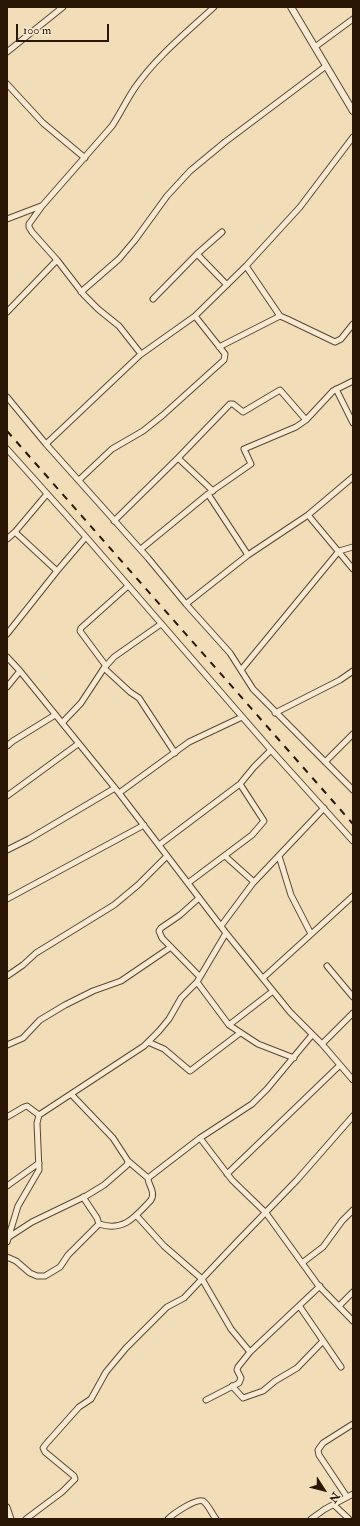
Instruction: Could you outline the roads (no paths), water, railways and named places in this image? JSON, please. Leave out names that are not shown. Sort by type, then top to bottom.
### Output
[{"type":"street","points":[[7,52],[63,7]]},
{"type":"street","points":[[141,354],[119,326],[98,309],[81,292],[57,260],[29,227],[29,224],[42,206],[112,126],[133,90],[149,70],[162,55],[214,7]]},
{"type":"street","points":[[291,7],[353,111]]},
{"type":"street","points":[[315,47],[353,19]]},
{"type":"street","points":[[81,292],[119,258],[135,240],[167,196],[190,171],[225,142],[326,66]]},
{"type":"street","points":[[7,84],[43,123],[84,158]]},
{"type":"street","points":[[46,444],[141,354],[195,316],[246,266],[300,207],[353,138]]},
{"type":"street","points":[[7,219],[42,206]]},
{"type":"street","points":[[153,299],[197,254],[222,232]]},
{"type":"street","points":[[197,254],[226,285]]},
{"type":"street","points":[[7,312],[57,260]]},
{"type":"street","points":[[246,266],[280,316],[335,342],[341,339],[353,324]]},
{"type":"street","points":[[79,480],[112,449],[163,416],[224,360],[225,354],[195,316]]},
{"type":"street","points":[[220,347],[280,316]]},
{"type":"street","points":[[141,549],[208,494],[251,464],[244,449],[296,427],[306,420],[336,389],[353,381]]},
{"type":"street","points":[[336,389],[353,423]]},
{"type":"street","points":[[114,521],[230,404],[234,404],[243,412],[280,390],[306,420]]},
{"type":"street","points":[[7,397],[46,444],[114,521],[141,549],[186,604],[230,653],[253,689],[353,790]]},
{"type":"street","points":[[7,449],[86,537],[271,750],[353,841]]},
{"type":"street","points":[[178,458],[213,491]]},
{"type":"street","points":[[186,604],[248,555],[308,515],[353,477]]},
{"type":"street","points":[[7,539],[15,532],[47,494]]},
{"type":"street","points":[[208,494],[248,555]]},
{"type":"street","points":[[308,515],[353,568]]},
{"type":"street","points":[[15,532],[57,570]]},
{"type":"street","points":[[7,634],[57,570],[86,537]]},
{"type":"street","points":[[241,670],[339,551],[353,547]]},
{"type":"street","points":[[128,586],[81,628],[80,631],[105,667],[130,692],[139,698],[174,753]]},
{"type":"street","points":[[62,723],[81,703],[105,667],[114,657],[161,624]]},
{"type":"street","points":[[7,658],[20,671],[115,788],[226,933],[290,1012],[322,1044],[353,1080]]},
{"type":"street","points":[[275,712],[340,680],[353,670]]},
{"type":"street","points":[[7,687],[20,671]]},
{"type":"street","points":[[7,746],[14,740],[55,715]]},
{"type":"street","points":[[118,793],[189,742],[242,717]]},
{"type":"street","points":[[326,762],[353,734]]},
{"type":"street","points":[[7,796],[78,744]]},
{"type":"street","points":[[159,845],[240,784],[271,750]]},
{"type":"street","points":[[188,883],[252,835],[264,821],[240,784]]},
{"type":"street","points":[[7,850],[29,840],[115,788]]},
{"type":"street","points":[[221,926],[254,882],[324,808]]},
{"type":"street","points":[[7,899],[144,825]]},
{"type":"street","points":[[7,976],[23,965],[36,953],[114,904],[138,885],[167,856]]},
{"type":"street","points":[[225,856],[254,882]]},
{"type":"street","points":[[279,856],[291,895],[311,934]]},
{"type":"street","points":[[263,978],[353,896]]},
{"type":"street","points":[[199,898],[175,919],[161,928],[159,931],[162,938],[198,980],[229,1025],[240,1033],[269,1049],[294,1058]]},
{"type":"street","points":[[8,1240],[18,1206],[39,1170],[37,1123],[39,1115],[144,1046],[162,1028],[181,998],[198,980],[226,933]]},
{"type":"street","points":[[7,1045],[23,1038],[40,1020],[65,1005],[93,991],[121,981],[171,948]]},
{"type":"street","points":[[327,966],[353,997]]},
{"type":"street","points":[[229,1025],[273,991]]},
{"type":"street","points":[[322,1044],[353,1012]]},
{"type":"street","points":[[148,1042],[164,1049],[190,1072],[240,1033]]},
{"type":"street","points":[[148,1178],[200,1138],[252,1104],[294,1058],[312,1035]]},
{"type":"street","points":[[227,1174],[340,1065]]},
{"type":"street","points":[[71,1094],[113,1138],[128,1161],[148,1178],[153,1197],[127,1223],[115,1227],[99,1224]]},
{"type":"street","points":[[7,1117],[28,1106],[39,1115]]},
{"type":"street","points":[[26,1519],[62,1492],[75,1479],[74,1476],[45,1452],[43,1448],[79,1407],[91,1399],[106,1372],[126,1348],[167,1306],[184,1298],[297,1180],[353,1116]]},
{"type":"street","points":[[200,1138],[227,1174],[266,1213],[320,1286],[353,1321]]},
{"type":"street","points":[[8,1240],[32,1222],[104,1185],[126,1165],[128,1161]]},
{"type":"street","points":[[7,1186],[39,1163]]},
{"type":"street","points":[[83,1197],[97,1218],[99,1224]]},
{"type":"street","points":[[302,1263],[323,1247],[342,1221],[353,1210]]},
{"type":"street","points":[[136,1215],[164,1246],[202,1279],[230,1329],[250,1352]]},
{"type":"street","points":[[7,1257],[38,1276],[45,1276],[60,1267],[68,1255],[99,1224]]},
{"type":"street","points":[[206,1400],[240,1381],[237,1370],[238,1367],[250,1352],[300,1307],[320,1286]]},
{"type":"street","points":[[338,1306],[353,1292]]},
{"type":"street","points":[[300,1307],[341,1367]]},
{"type":"street","points":[[232,1386],[243,1398],[263,1391],[275,1381],[297,1368],[323,1341]]},
{"type":"street","points":[[347,1497],[319,1455],[318,1450],[323,1444],[353,1424]]},
{"type":"street","points":[[311,1519],[353,1494]]},
{"type":"street","points":[[168,1519],[193,1503],[201,1500],[205,1502],[216,1519]]},
{"type":"street","points":[[334,1505],[349,1519]]},
{"type":"street","points":[[7,1507],[11,1519]]},
{"type":"railway","points":[[7,431],[353,824]]}]
